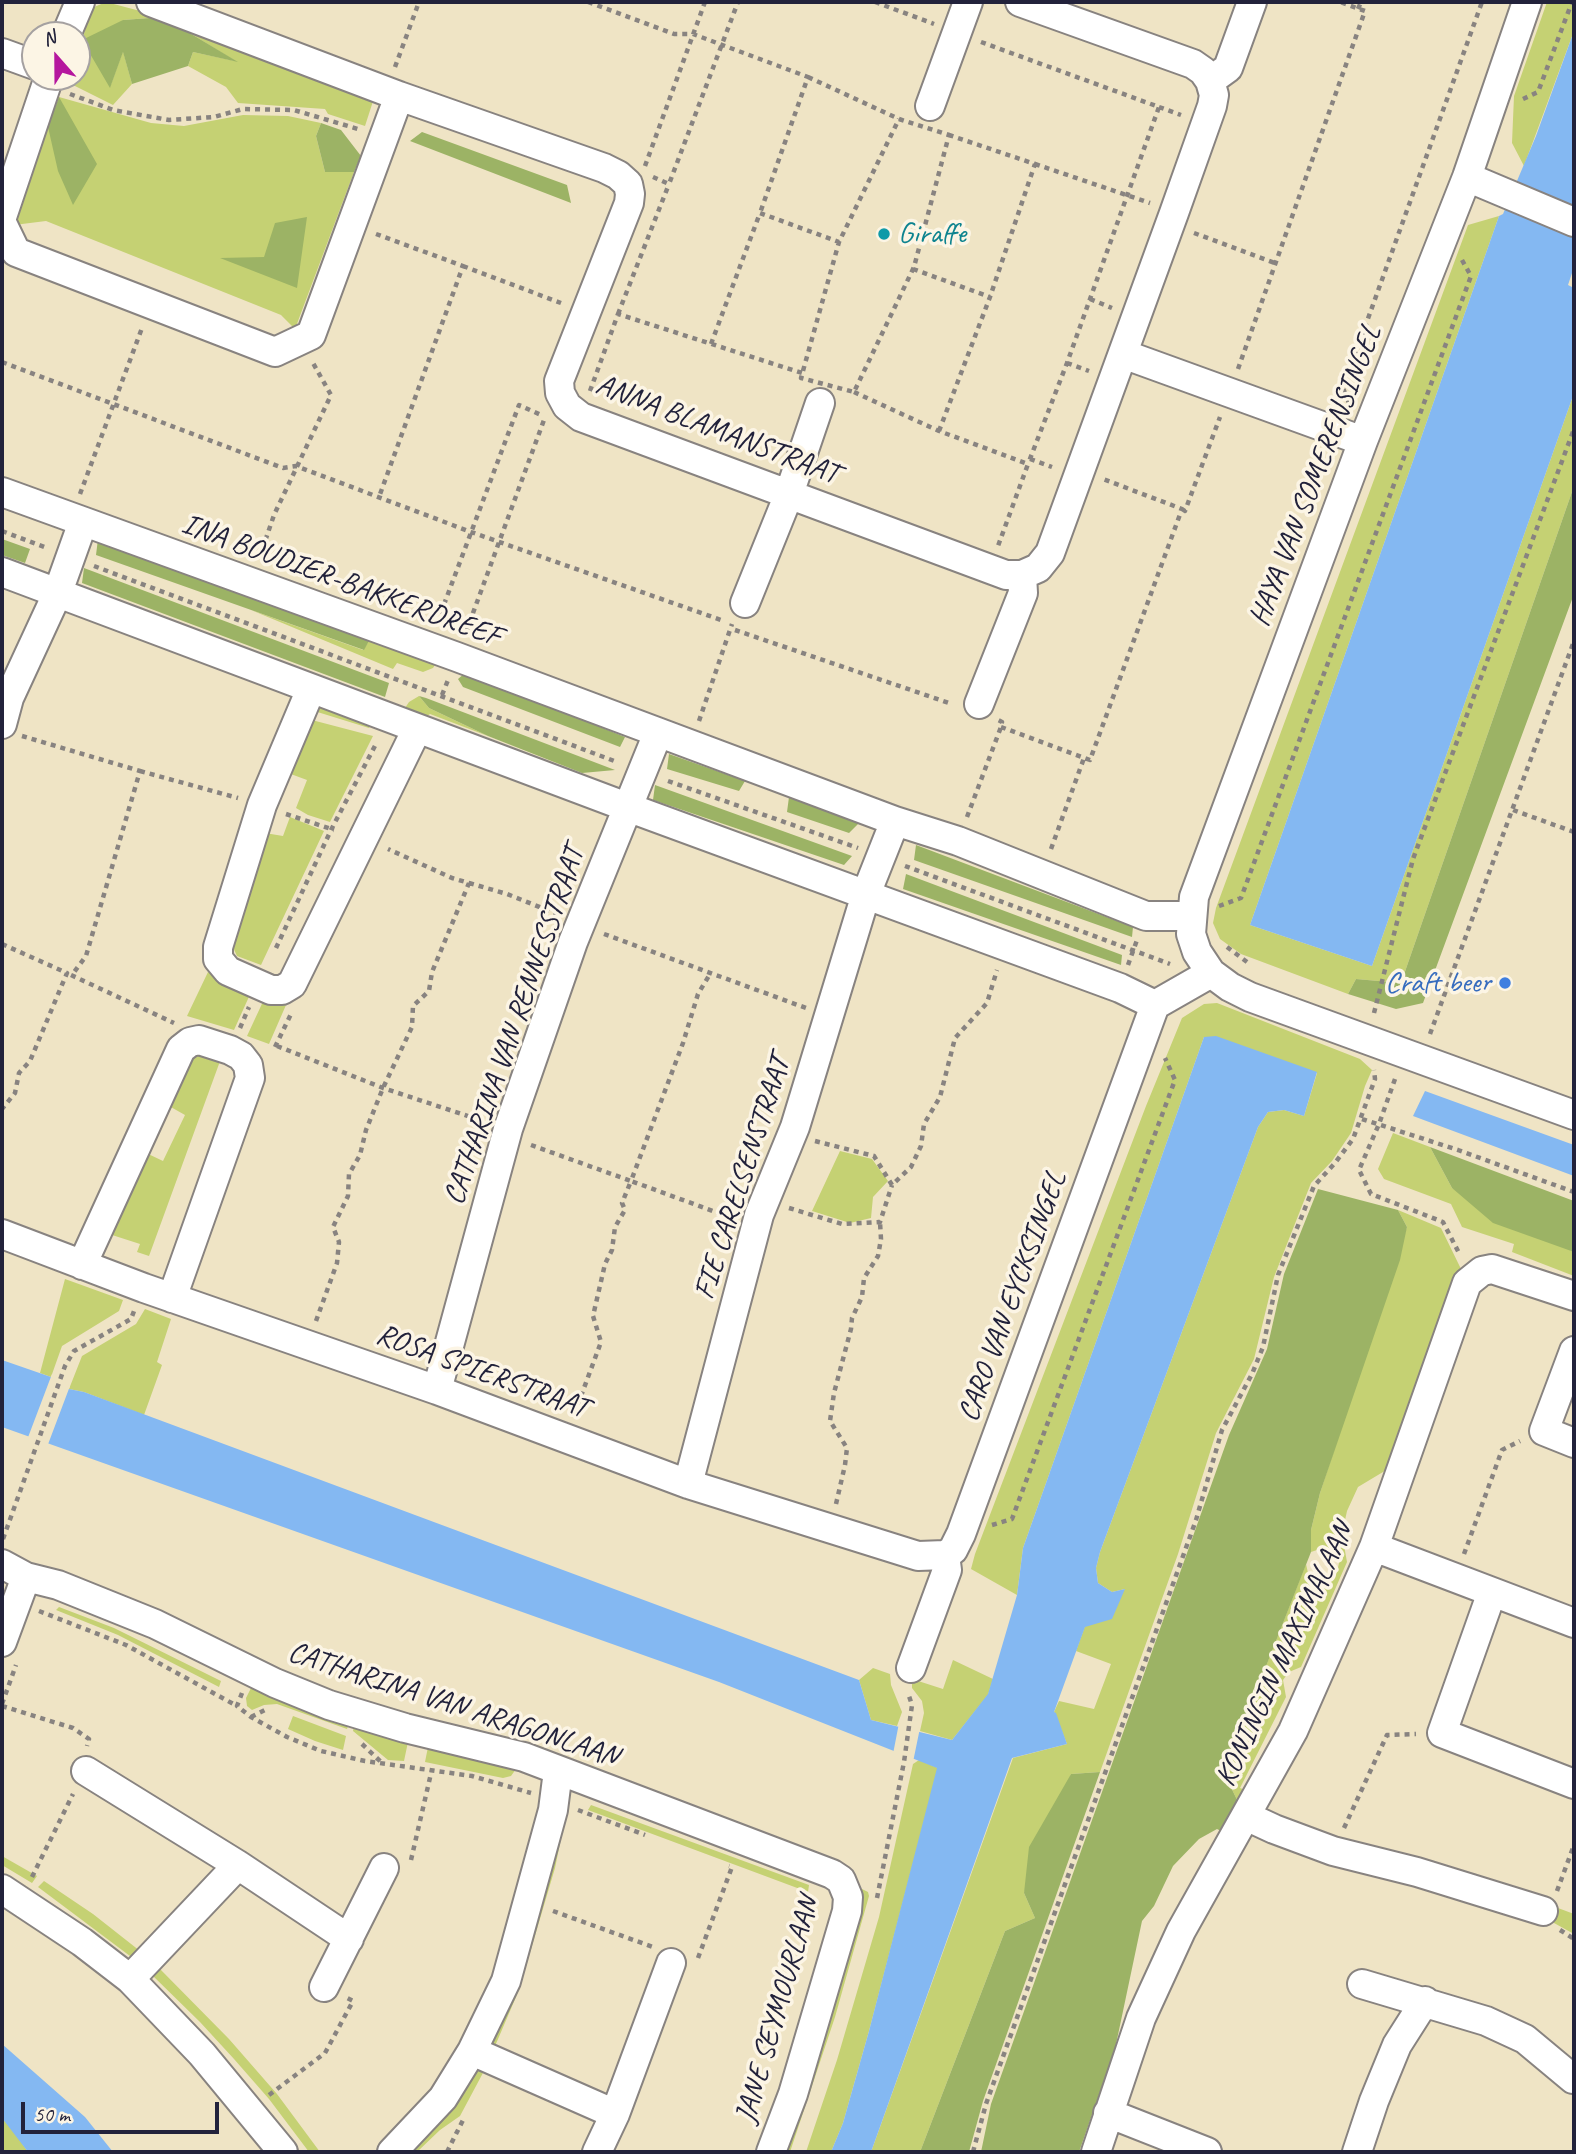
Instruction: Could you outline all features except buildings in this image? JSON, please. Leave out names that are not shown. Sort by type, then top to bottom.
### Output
[{"type":"street","points":[[72,21],[80,2]]},
{"type":"street","points":[[39,91],[4,230],[16,252],[275,352],[311,335],[384,138],[393,93],[150,2]]},
{"type":"street","points":[[930,106],[968,2]]},
{"type":"street","points":[[978,708],[1023,593],[1022,575],[1038,569],[1050,553],[1172,219],[1212,106],[1213,94],[1210,81],[1203,71],[1193,65],[1020,2]]},
{"type":"street","points":[[1210,81],[1228,68],[1252,2]]},
{"type":"street","name":"HAYA VAN SOMERENSINGEL","points":[[1211,973],[1197,952],[1191,934],[1194,897],[1363,440],[1467,177],[1527,2]]},
{"type":"street","points":[[2,53],[21,64]]},
{"type":"street","name":"ANNA BLAMANSTRAAT","points":[[393,93],[604,168],[628,184],[631,194],[629,204],[559,381],[560,393],[567,405],[581,417],[1006,575],[1022,575]]},
{"type":"street","points":[[1467,177],[1574,222]]},
{"type":"street","points":[[1123,354],[1363,440]]},
{"type":"street","points":[[745,603],[789,494],[820,403]]},
{"type":"street","name":"INA BOUDIER-BAKKERDREEF","points":[[2,492],[457,657],[895,821],[958,841],[1146,916],[1191,916]]},
{"type":"street","points":[[8,729],[9,698],[58,592],[77,520]]},
{"type":"street","points":[[2,572],[1120,989],[1155,1005],[1211,973],[1250,997],[1405,1053],[1573,1109]]},
{"type":"street","points":[[311,689],[262,805],[218,947],[218,959],[228,971],[271,990],[282,990],[292,984],[417,729]]},
{"type":"street","points":[[627,807],[658,733]]},
{"type":"street","name":"CATHARINA VAN RENNESSTRAAT","points":[[437,1390],[507,1133],[581,925],[627,807]]},
{"type":"street","points":[[866,894],[895,821]]},
{"type":"street","name":"FIE CARELSENSTRAAT","points":[[688,1484],[761,1214],[792,1135],[866,894]]},
{"type":"street","name":"CARO VAN EYCKSINGEL","points":[[911,1668],[947,1570],[953,1545],[1155,1005]]},
{"type":"street","points":[[82,1265],[181,1049],[190,1042],[199,1040],[230,1050],[241,1056],[248,1065],[250,1078],[172,1298]]},
{"type":"street","name":"ROSA SPIERSTRAAT","points":[[2,1234],[144,1289],[437,1390],[688,1484],[918,1556],[953,1545]]},
{"type":"street","points":[[1472,1277],[1492,1269],[1503,1271],[1574,1296]]},
{"type":"street","name":"KONINGIN MAXIMALAAN","points":[[1096,2152],[1141,2018],[1181,1931],[1293,1731],[1374,1547],[1421,1419],[1464,1289],[1472,1277]]},
{"type":"street","points":[[1574,1351],[1544,1431],[1574,1443]]},
{"type":"street","points":[[1374,1547],[1574,1622]]},
{"type":"street","points":[[10,1650],[14,1570]]},
{"type":"street","name":"CATHARINA VAN ARAGONLAAN","points":[[14,1570],[155,1624],[275,1684],[329,1705],[405,1728],[524,1757],[832,1874],[841,1880],[845,1887]]},
{"type":"street","points":[[1492,1592],[1442,1732],[1574,1784]]},
{"type":"street","points":[[82,1770],[237,1865],[349,1940]]},
{"type":"street","points":[[392,2152],[443,2098],[472,2051],[506,1981],[553,1810],[558,1771]]},
{"type":"street","points":[[1245,1816],[1333,1851],[1417,1872],[1543,1911]]},
{"type":"street","points":[[130,1979],[237,1865]]},
{"type":"street","points":[[324,1987],[384,1868]]},
{"type":"street","name":"JANE SEYMOURLAAN","points":[[771,2152],[793,2094],[847,1910],[848,1897],[845,1887]]},
{"type":"street","points":[[10,1894],[130,1979],[202,2054],[283,2152]]},
{"type":"street","points":[[597,2152],[615,2114],[671,1963]]},
{"type":"street","points":[[1362,1984],[1486,2021],[1525,2039],[1573,2079]]},
{"type":"street","points":[[1357,2152],[1397,2045],[1425,2001]]},
{"type":"street","points":[[472,2051],[615,2114]]},
{"type":"street","points":[[1108,2113],[1206,2152]]},
{"type":"path","points":[[393,93],[419,2]]},
{"type":"path","points":[[587,2],[674,34],[693,34],[722,44],[808,77],[899,119],[1128,194],[1172,219],[1275,263]]},
{"type":"path","points":[[668,184],[643,172],[705,2]]},
{"type":"path","points":[[581,417],[738,2]]},
{"type":"path","points":[[875,2],[1159,107],[990,569]]},
{"type":"path","points":[[1080,470],[1185,511],[1365,11],[1340,2]]},
{"type":"path","points":[[1358,9],[1361,2]]},
{"type":"path","points":[[1363,440],[1343,388],[1482,2]]},
{"type":"path","points":[[1538,92],[1572,2]]},
{"type":"path","points":[[711,344],[808,77]]},
{"type":"path","points":[[74,91],[113,110],[169,120],[214,117],[243,109],[294,110],[324,117],[384,138]]},
{"type":"path","points":[[899,119],[839,242],[801,378],[854,392],[939,431],[1028,464]]},
{"type":"path","points":[[854,392],[913,269],[949,135]]},
{"type":"path","points":[[939,431],[990,297],[1035,164]]},
{"type":"path","points":[[760,213],[839,242]]},
{"type":"path","points":[[352,225],[586,313]]},
{"type":"path","points":[[379,497],[463,266]]},
{"type":"path","points":[[913,269],[990,297]]},
{"type":"path","points":[[1191,916],[1241,898],[1471,276]]},
{"type":"path","points":[[77,520],[113,404],[151,304]]},
{"type":"path","points":[[618,314],[802,373]]},
{"type":"path","points":[[251,583],[274,515],[331,395],[301,340]]},
{"type":"path","points":[[2,362],[283,468],[296,466],[471,532],[732,623],[691,746]]},
{"type":"path","points":[[428,647],[519,405],[545,416],[442,695]]},
{"type":"path","points":[[973,2152],[990,2091],[1196,1520],[1222,1430],[1263,1348],[1278,1275],[1314,1186],[1353,1139],[1362,1119],[1375,1080],[1373,1066],[1360,1052],[1374,1015],[1413,859],[1574,429]]},
{"type":"path","points":[[1001,727],[1090,760],[1182,509]]},
{"type":"path","points":[[2,531],[642,771],[1170,964]]},
{"type":"path","points":[[729,628],[978,708],[1002,722],[958,841]]},
{"type":"path","points":[[1430,1035],[1574,641]]},
{"type":"path","points":[[8,729],[364,838],[452,878],[542,906],[581,925],[829,1016]]},
{"type":"path","points":[[1042,875],[1084,758]]},
{"type":"path","points":[[2,1109],[15,1093],[19,1073],[30,1061],[70,974],[86,956],[140,771]]},
{"type":"path","points":[[1512,810],[1574,832]]},
{"type":"path","points":[[307,1345],[337,1263],[339,1242],[333,1227],[348,1196],[349,1174],[360,1155],[366,1130],[383,1087],[412,1027],[412,1006],[429,991],[432,972],[469,883]]},
{"type":"path","points":[[1120,989],[1146,916]]},
{"type":"path","points":[[2,944],[184,1028],[190,1042]]},
{"type":"path","points":[[830,1528],[847,1448],[830,1421],[834,1393],[852,1318],[862,1297],[864,1278],[878,1256],[880,1222],[892,1185],[911,1167],[921,1146],[924,1124],[940,1097],[955,1038],[987,1003],[1004,946]]},
{"type":"path","points":[[566,1438],[601,1342],[593,1316],[605,1264],[612,1250],[615,1227],[625,1210],[622,1203],[683,1042],[698,994],[710,974]]},
{"type":"path","points":[[248,1065],[277,1046],[294,1006],[292,984]]},
{"type":"path","points":[[277,1046],[631,1181],[761,1214],[842,1224],[880,1222]]},
{"type":"path","points":[[953,1545],[1012,1519],[1175,1080],[1161,1052]]},
{"type":"path","points":[[1405,1053],[1359,1170],[1371,1194],[1443,1222],[1472,1277]]},
{"type":"path","points":[[1362,1119],[1574,1192]]},
{"type":"path","points":[[792,1135],[874,1156],[892,1185]]},
{"type":"path","points":[[2,1542],[65,1366],[74,1351],[131,1319],[144,1289]]},
{"type":"path","points":[[1455,1578],[1502,1450],[1544,1431]]},
{"type":"path","points":[[36,1610],[126,1645],[237,1706]]},
{"type":"path","points":[[10,1650],[2,1705],[72,1728],[89,1739],[82,1770],[38,1869],[10,1894]]},
{"type":"path","points":[[904,1762],[909,1721]]},
{"type":"path","points":[[1333,1851],[1387,1735],[1442,1732]]},
{"type":"path","points":[[384,1868],[406,1879],[432,1769]]},
{"type":"path","points":[[1543,1911],[1552,1904],[1574,1845]]},
{"type":"path","points":[[249,2110],[326,2053],[353,2001],[324,1987]]},
{"type":"path","points":[[447,2152],[462,2122]]},
{"type":"green space","points":[[106,2],[163,17],[123,20],[110,87],[123,51],[132,84],[113,105],[85,91],[91,91],[91,21],[88,21],[92,8]]},
{"type":"green space","points":[[1547,2],[1574,2],[1574,31],[1524,166],[1512,143],[1514,96]]},
{"type":"green space","points":[[163,17],[238,62],[193,52],[188,66],[132,84],[123,52],[110,88],[91,55],[91,36],[123,20]]},
{"type":"green space","points":[[177,25],[375,95],[365,126],[328,114],[325,109],[238,103],[226,87],[188,66],[193,52],[235,61]]},
{"type":"green space","points":[[59,97],[151,123],[184,126],[243,115],[288,116],[321,123],[316,136],[325,172],[354,172],[295,329],[281,315],[46,221],[14,225]]},
{"type":"green space","points":[[59,97],[97,164],[73,205],[58,171],[48,127]]},
{"type":"green space","points":[[321,123],[341,130],[361,156],[354,172],[325,172],[316,136]]},
{"type":"green space","points":[[422,132],[567,185],[571,203],[410,141]]},
{"type":"green space","points":[[1499,216],[1250,925],[1372,966],[1574,393],[1574,486],[1401,983],[1356,979],[1348,994],[1241,954],[1220,939],[1213,923],[1216,908],[1468,225]]},
{"type":"green space","points":[[307,217],[297,288],[220,258],[264,257],[275,223]]},
{"type":"green space","points":[[1574,486],[1574,594],[1423,1003],[1396,1009],[1348,994],[1356,979],[1401,983]]},
{"type":"green space","points":[[2,539],[30,549],[25,563],[2,555]]},
{"type":"green space","points":[[98,539],[369,641],[364,650],[96,555]]},
{"type":"green space","points":[[84,568],[389,683],[385,697],[82,583]]},
{"type":"green space","points":[[251,610],[363,650],[369,641],[410,656],[418,651],[439,659],[433,668],[423,672],[397,663],[393,669]]},
{"type":"green space","points":[[465,673],[625,737],[620,747],[463,687],[458,679]]},
{"type":"green space","points":[[419,696],[429,708],[488,736],[430,714],[421,720],[403,711],[409,702]]},
{"type":"green space","points":[[419,696],[615,770],[582,773],[488,736],[429,708]]},
{"type":"green space","points":[[326,701],[374,719],[369,728],[311,710]]},
{"type":"green space","points":[[308,719],[373,736],[330,822],[296,808],[307,780],[288,773]]},
{"type":"green space","points":[[669,754],[745,781],[739,791],[667,769]]},
{"type":"green space","points":[[655,785],[852,856],[844,865],[653,800]]},
{"type":"green space","points":[[789,797],[859,823],[849,833],[787,812]]},
{"type":"green space","points":[[290,817],[324,831],[261,965],[237,956],[232,945],[265,833],[283,836]]},
{"type":"green space","points":[[916,845],[1133,927],[1132,937],[914,860]]},
{"type":"green space","points":[[906,874],[1122,955],[1121,965],[903,889]]},
{"type":"green space","points":[[208,972],[252,990],[234,1030],[187,1016]]},
{"type":"green space","points":[[267,993],[286,1005],[269,1044],[247,1036]]},
{"type":"green space","points":[[1217,1003],[1360,1059],[1372,1070],[1351,1133],[1332,1161],[1311,1183],[1274,1277],[1254,1359],[1216,1433],[1178,1554],[1100,1772],[1071,1774],[1024,1893],[1035,1918],[1005,1931],[920,2152],[871,2152],[1013,1758],[1067,1744],[1054,1712],[1059,1701],[1094,1709],[1111,1664],[1076,1651],[1085,1626],[1125,1589],[1112,1592],[1098,1583],[1096,1568],[1100,1552],[1258,1127],[1268,1112],[1284,1110],[1304,1116],[1317,1073],[1204,1037],[1023,1548],[1017,1595],[971,1569],[1146,1106],[1182,1018],[1204,1004]]},
{"type":"green space","points":[[223,1053],[149,1256],[137,1252],[140,1244],[109,1234],[144,1152],[163,1161],[185,1115],[169,1106],[192,1055]]},
{"type":"green space","points":[[1393,1133],[1430,1147],[1452,1188],[1574,1252],[1574,1276],[1512,1252],[1514,1244],[1462,1227],[1451,1204],[1384,1179],[1378,1169]]},
{"type":"green space","points":[[1430,1147],[1574,1201],[1574,1252],[1493,1223],[1452,1188]]},
{"type":"green space","points":[[840,1151],[872,1159],[888,1181],[873,1197],[871,1218],[850,1223],[812,1211]]},
{"type":"green space","points":[[1318,1189],[1398,1210],[1407,1227],[1400,1260],[1320,1493],[1311,1530],[1311,1552],[1224,1773],[1240,1806],[1225,1833],[1217,1829],[1199,1839],[1173,1866],[1154,1906],[1142,1921],[1115,2049],[1079,2152],[981,2152],[991,2104],[1229,1435],[1267,1349],[1284,1274]]},
{"type":"green space","points":[[1398,1210],[1441,1228],[1461,1269],[1449,1297],[1393,1466],[1358,1487],[1347,1511],[1342,1534],[1347,1562],[1301,1667],[1289,1672],[1283,1680],[1286,1697],[1240,1788],[1248,1791],[1240,1806],[1224,1773],[1306,1564],[1313,1580],[1325,1583],[1333,1579],[1337,1572],[1339,1563],[1334,1552],[1326,1547],[1311,1552],[1311,1530],[1320,1493],[1407,1227]]},
{"type":"green space","points":[[65,1279],[123,1300],[119,1311],[62,1346],[51,1377],[40,1373]]},
{"type":"green space","points":[[145,1309],[171,1319],[157,1362],[162,1365],[144,1415],[69,1389],[82,1356],[136,1324]]},
{"type":"green space","points":[[59,1607],[114,1628],[221,1681],[219,1687],[118,1635],[56,1610]]},
{"type":"green space","points":[[953,1660],[993,1679],[988,1695],[952,1740],[920,1731],[924,1713],[922,1701],[912,1688],[912,1679],[943,1689]]},
{"type":"green space","points":[[873,1668],[890,1674],[891,1685],[902,1712],[897,1726],[871,1720],[859,1680]]},
{"type":"green space","points":[[252,1686],[349,1723],[347,1729],[277,1704],[252,1710],[247,1706],[246,1698]]},
{"type":"green space","points":[[293,1716],[346,1736],[343,1750],[288,1729]]},
{"type":"green space","points":[[354,1725],[408,1742],[404,1761],[388,1760],[353,1731]]},
{"type":"green space","points":[[428,1747],[516,1769],[511,1776],[503,1778],[425,1762]]},
{"type":"green space","points":[[919,1760],[938,1768],[843,2123],[831,2152],[806,2152],[837,2060],[879,1917],[913,1764]]},
{"type":"green space","points":[[1100,1772],[983,2101],[969,2152],[920,2152],[1005,1931],[1035,1918],[1024,1893],[1029,1847],[1071,1774]]},
{"type":"green space","points":[[591,1805],[809,1885],[808,1892],[588,1810]]},
{"type":"green space","points":[[565,1819],[555,1868],[519,1990],[495,2046],[487,2043]]},
{"type":"green space","points":[[2,1856],[37,1876],[32,1883],[2,1865]]},
{"type":"green space","points":[[44,1881],[93,1914],[140,1951],[134,1959],[38,1887]]},
{"type":"green space","points":[[862,1889],[868,1892],[869,1896],[835,2017],[790,2152],[782,2152],[832,2002]]},
{"type":"green space","points":[[1558,1908],[1574,1914],[1574,1934],[1554,1923],[1552,1913]]},
{"type":"green space","points":[[160,1969],[229,2039],[277,2094],[320,2152],[309,2152],[269,2099],[234,2059],[153,1976]]},
{"type":"green space","points":[[476,2067],[484,2071],[460,2116],[440,2130],[417,2152],[407,2152]]},
{"type":"green space","points":[[2,2118],[13,2130],[28,2152],[2,2152]]},
{"type":"water","points":[[1574,31],[1574,267],[1568,285],[1574,288],[1574,393],[1372,966],[1250,925],[1499,216],[1503,214],[1536,136]]},
{"type":"water","points":[[1216,1036],[1317,1072],[1304,1116],[1284,1110],[1268,1112],[1258,1127],[1100,1552],[1096,1568],[1098,1583],[1112,1592],[1125,1589],[1112,1619],[1085,1627],[1054,1712],[1067,1744],[1012,1758],[871,2152],[831,2152],[843,2123],[869,2031],[937,1768],[719,1682],[2,1427],[2,1360],[51,1377],[69,1389],[84,1392],[859,1680],[871,1720],[952,1740],[988,1694],[1017,1595],[1023,1548],[1204,1037]]},
{"type":"water","points":[[1425,1091],[1574,1145],[1574,1176],[1413,1116]]},
{"type":"water","points":[[2,2044],[85,2117],[113,2152],[28,2152],[2,2118]]},
{"type":"pier","points":[[52,1374],[70,1386],[47,1447],[27,1440]]},
{"type":"pier","points":[[899,1723],[920,1728],[913,1762],[893,1754]]},
{"type":"place","name":"Giraffe","points":[[884,234]]},
{"type":"place","name":"Craft beer","points":[[1505,983]]}]
